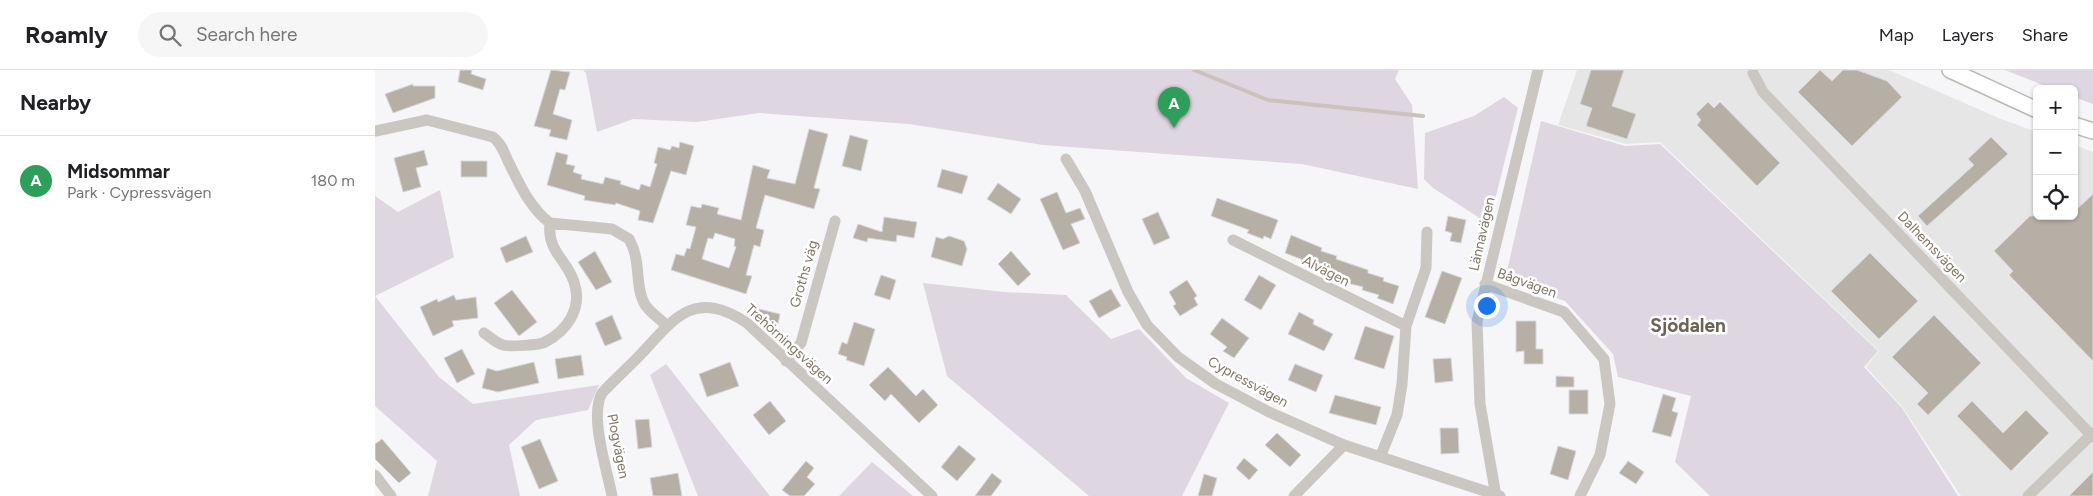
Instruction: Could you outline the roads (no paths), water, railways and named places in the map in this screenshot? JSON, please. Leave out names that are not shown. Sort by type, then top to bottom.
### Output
[{"type":"main road","points":[[1950,70],[2033,108]]},
{"type":"main road","points":[[2078,125],[2093,131]]},
{"type":"street","name":"Lännavägen","points":[[1497,495],[1480,404],[1477,322],[1538,70]]},
{"type":"street","name":"Dalhemsvägen","points":[[1753,73],[1763,92],[2092,435]]},
{"type":"street","points":[[376,132],[427,120],[493,136],[500,142],[521,186],[540,216],[550,223],[612,230],[629,239],[639,270],[639,287],[644,304],[666,324]]},
{"type":"street","name":"Cypressvägen","points":[[1065,159],[1085,191],[1128,292],[1147,325],[1161,341],[1216,384],[1269,412],[1344,445],[1381,455],[1497,495]]},
{"type":"street","name":"Groths väg","points":[[786,360],[801,343],[835,221]]},
{"type":"street","points":[[484,333],[504,346],[544,343],[569,324],[576,306],[574,282],[551,244],[549,236],[550,223]]},
{"type":"street","points":[[1381,455],[1397,415],[1401,392],[1406,326],[1426,268],[1427,232]]},
{"type":"street","name":"Alvägen","points":[[1233,240],[1406,326]]},
{"type":"street","name":"Bågvägen","points":[[1485,284],[1564,312],[1604,359],[1610,404],[1599,455],[1580,496]]},
{"type":"street","name":"Trehörningsvägen","points":[[597,401],[602,393],[666,324],[689,312],[704,307],[729,312],[747,323],[932,496]]},
{"type":"street","name":"Plogvägen","points":[[597,401],[598,426],[613,496]]},
{"type":"street","points":[[2028,496],[2092,435]]},
{"type":"street","points":[[1294,496],[1344,445]]},
{"type":"street","points":[[375,475],[391,496]]},
{"type":"waterway","points":[[1194,70],[1268,100],[1423,116]]},
{"type":"place","name":"Midsommar","points":[[1174,128]]},
{"type":"district","name":"Sjödalen","points":[[1688,325]]}]
